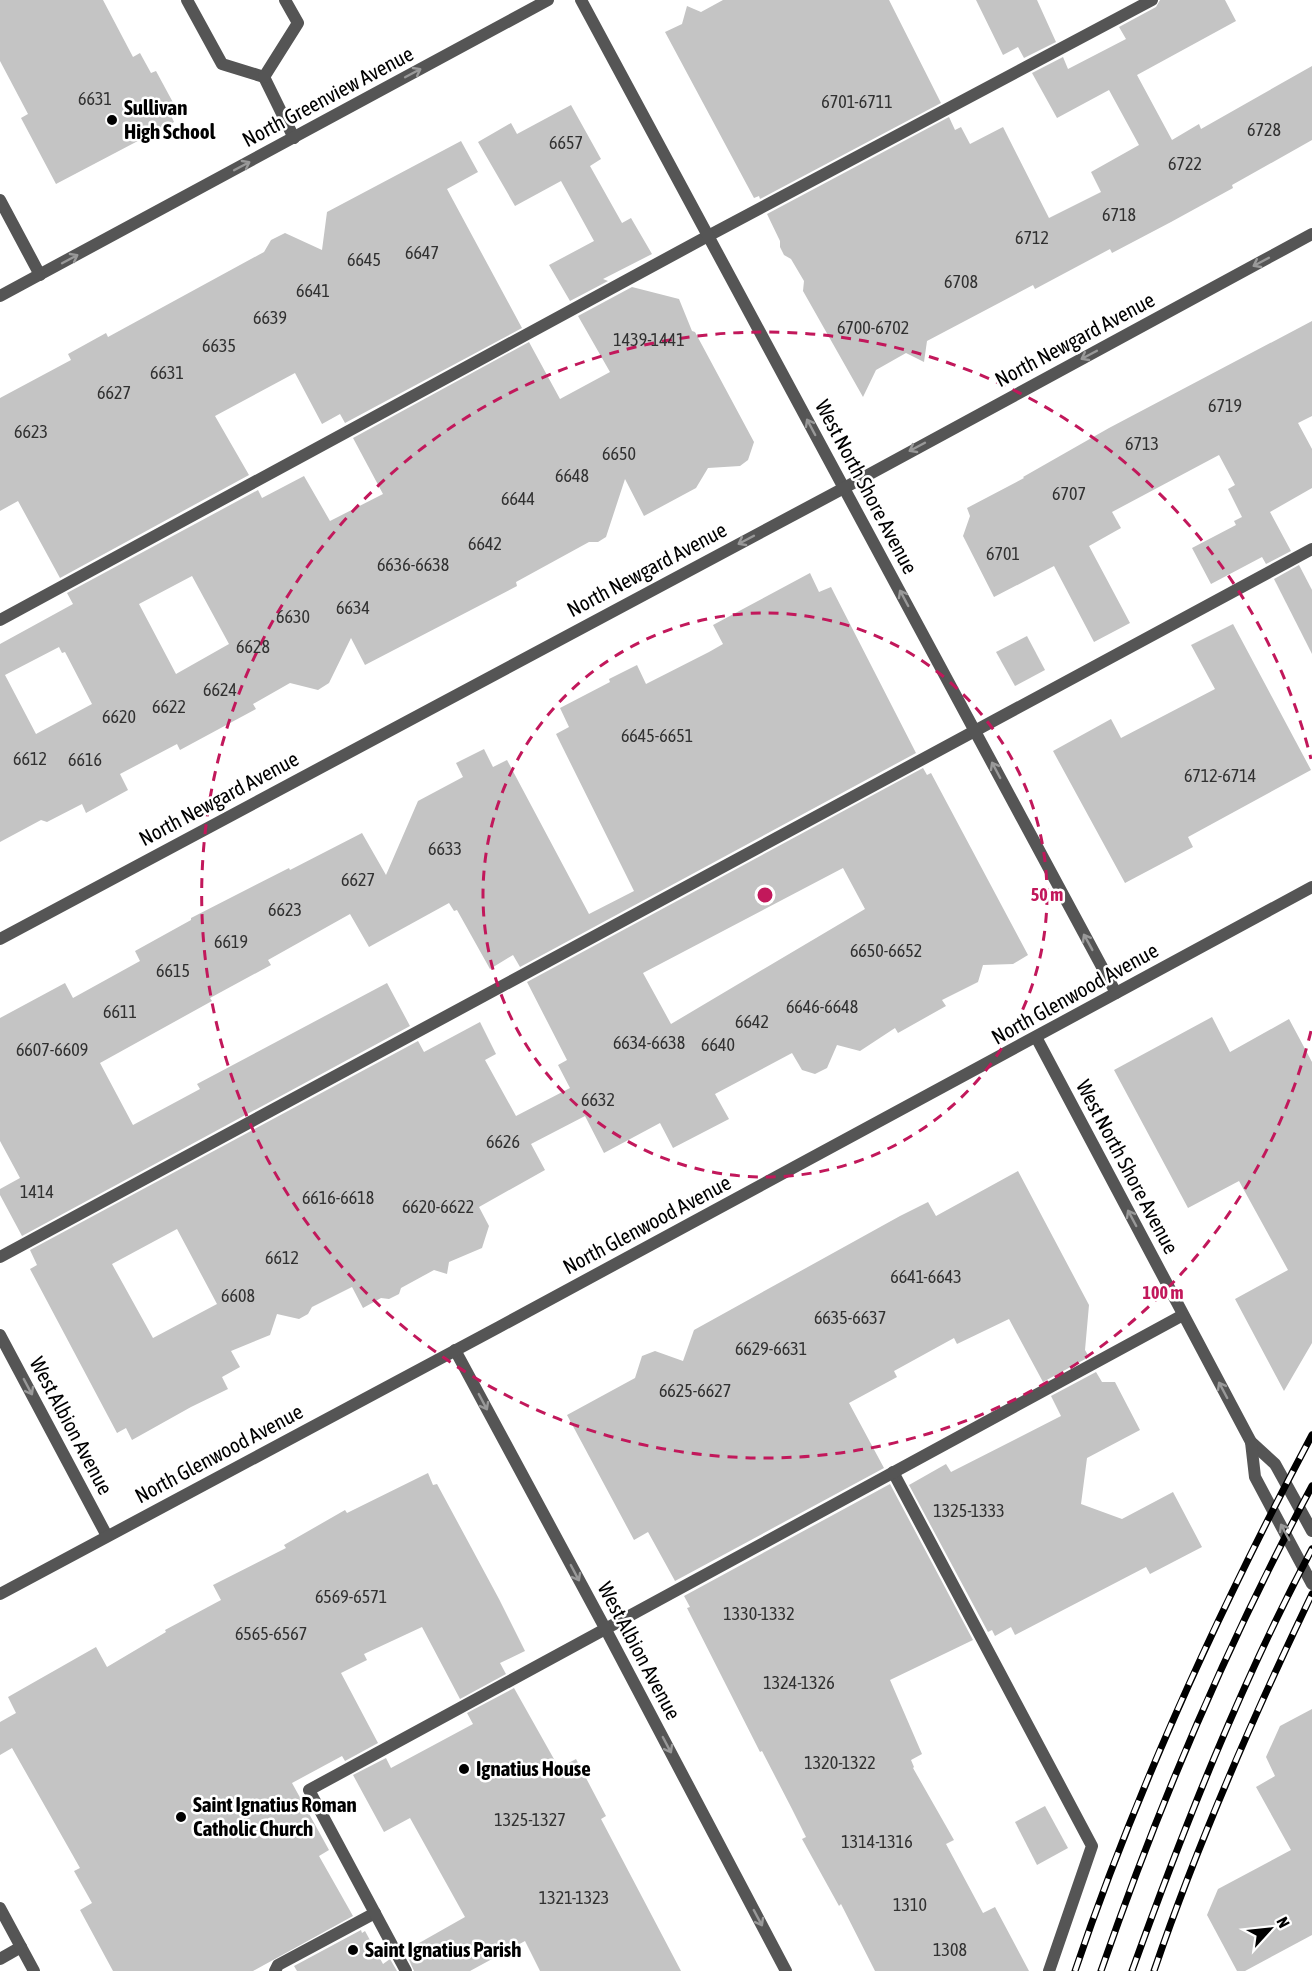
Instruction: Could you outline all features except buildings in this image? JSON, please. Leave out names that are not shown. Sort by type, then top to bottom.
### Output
[{"type":"street","points":[[187,0],[222,64],[264,77],[294,138]]},
{"type":"street","points":[[264,77],[298,23],[285,0]]},
{"type":"street","name":"North Greenview Avenue","points":[[0,296],[548,0]]},
{"type":"street","name":"West North Shore Avenue","points":[[581,0],[1116,993]]},
{"type":"street","points":[[0,620],[708,236],[1152,0]]},
{"type":"street","points":[[0,200],[40,275]]},
{"type":"street","name":"North Newgard Avenue","points":[[0,939],[844,488],[1312,234]]},
{"type":"street","points":[[0,1257],[1312,549]]},
{"type":"street","name":"North Glenwood Avenue","points":[[0,1594],[1312,887]]},
{"type":"street","name":"West North Shore Avenue","points":[[1036,1037],[1251,1442],[1275,1464],[1312,1531]]},
{"type":"street","points":[[406,1971],[309,1790],[1183,1315]]},
{"type":"street","name":"West Albion Avenue","points":[[0,1335],[107,1536]]},
{"type":"street","name":"West Albion Avenue","points":[[455,1350],[786,1971]]},
{"type":"street","name":"West North Shore Avenue","points":[[1251,1442],[1255,1477],[1312,1584]]},
{"type":"street","points":[[893,1472],[1092,1846],[1048,1971]]},
{"type":"street","points":[[0,1908],[34,1971]]},
{"type":"street","points":[[275,1971],[278,1965],[375,1913]]},
{"type":"street","points":[[0,1959],[21,1947]]},
{"type":"railway","points":[[1075,1971],[1099,1902],[1153,1765],[1213,1632],[1312,1435]]},
{"type":"railway","points":[[1101,1971],[1171,1785],[1197,1724],[1252,1604],[1312,1486]]},
{"type":"railway","points":[[1132,1971],[1214,1757],[1261,1652],[1312,1549]]},
{"type":"railway","points":[[1154,1971],[1227,1780],[1312,1594]]},
{"type":"place","name":"Sullivan High School","points":[[112,120]]},
{"type":"place","name":"Ignatius House","points":[[464,1769]]},
{"type":"place","name":"Saint Ignatius Roman Catholic Church","points":[[181,1817]]},
{"type":"place","name":"Saint Ignatius Parish","points":[[353,1950]]}]
